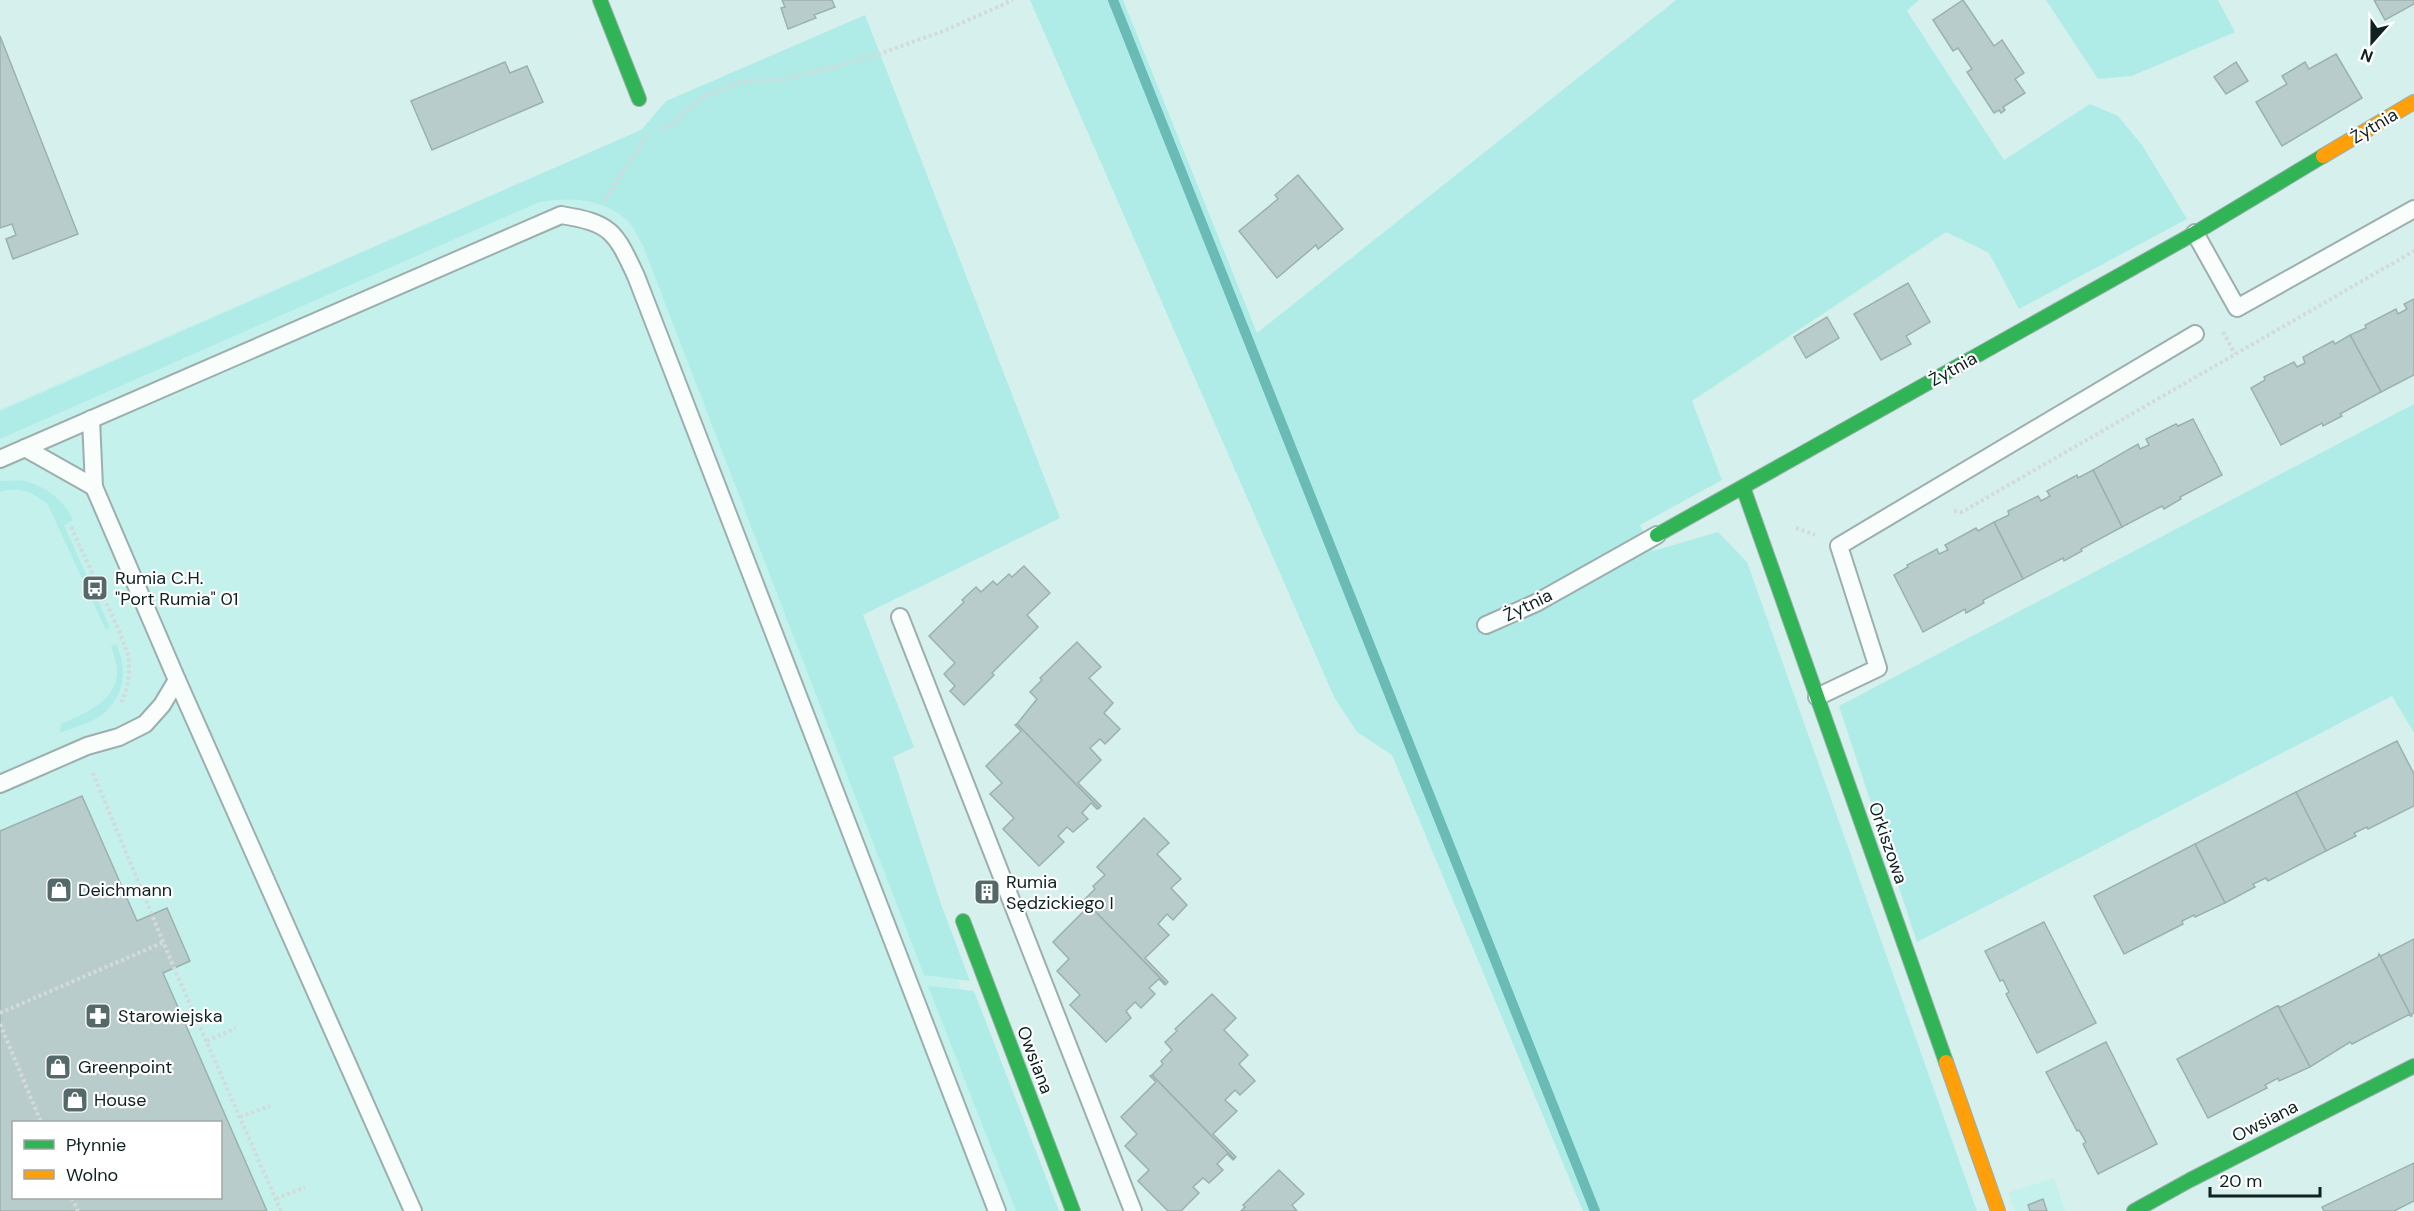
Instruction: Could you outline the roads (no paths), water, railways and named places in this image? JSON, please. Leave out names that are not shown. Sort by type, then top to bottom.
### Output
[{"type":"street","points":[[600,0],[639,99]]},
{"type":"street","name":"Żytnia","points":[[1657,534],[2195,233],[2414,102]]},
{"type":"street","name":"Orkiszowa","points":[[1743,487],[1998,1211]]},
{"type":"street","name":"Owsiana","points":[[963,921],[1073,1211]]},
{"type":"street","name":"Owsiana","points":[[2134,1211],[2414,1066]]},
{"type":"lane","points":[[2195,233],[2237,308],[2414,209]]},
{"type":"lane","points":[[0,459],[561,215],[591,220],[608,229],[621,244],[636,276],[998,1211]]},
{"type":"lane","points":[[1817,697],[1878,668],[1839,546],[2195,334]]},
{"type":"lane","points":[[91,419],[94,487],[177,680],[413,1211]]},
{"type":"lane","points":[[25,448],[94,487]]},
{"type":"lane","name":"Żytnia","points":[[1486,625],[1536,603],[1657,534]]},
{"type":"lane","points":[[900,617],[1133,1211]]},
{"type":"lane","points":[[0,784],[87,746],[119,737],[145,724],[162,705],[177,680]]},
{"type":"waterway","points":[[1113,0],[1595,1211]]},
{"type":"place","name":"Rumia C.H. \"Port Rumia\" 01","points":[[95,588]]},
{"type":"place","name":"Deichmann","points":[[59,890]]},
{"type":"place","name":"Rumia Sędzickiego I","points":[[987,892]]},
{"type":"place","name":"Starowiejska","points":[[98,1016]]},
{"type":"place","name":"Greenpoint","points":[[58,1067]]},
{"type":"place","name":"House","points":[[75,1100]]}]
